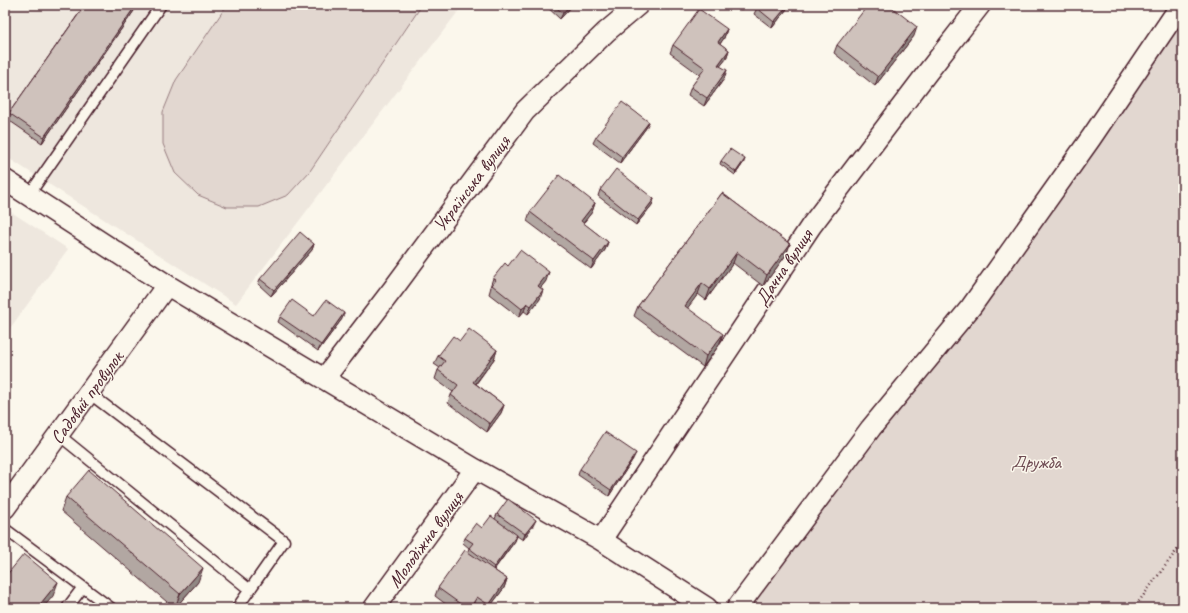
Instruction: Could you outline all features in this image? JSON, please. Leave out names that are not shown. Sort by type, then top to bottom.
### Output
[{"type":"street","name":"Українська вулиця","points":[[324,379],[525,111],[606,32],[638,5]]},
{"type":"street","name":"Дачна вулиця","points":[[601,540],[811,226],[926,73],[980,5]]},
{"type":"street","points":[[738,608],[872,428],[971,307],[1091,138],[1181,5]]},
{"type":"street","points":[[5,180],[168,285],[476,470],[601,540],[707,608]]},
{"type":"street","name":"Садовий провулок","points":[[5,508],[168,285]]},
{"type":"street","name":"Молодіжна вулиця","points":[[374,608],[476,470]]},
{"type":"lane","points":[[29,195],[160,5]]},
{"type":"lane","points":[[89,394],[284,541],[237,608]]},
{"type":"lane","points":[[59,435],[250,590]]},
{"type":"lane","points":[[5,529],[111,608]]},
{"type":"lane","points":[[67,608],[83,587]]},
{"type":"path","points":[[1134,608],[1183,542]]},
{"type":"shaded area","points":[[5,5],[463,5],[236,304],[5,156]]},
{"type":"shaded area","points":[[5,208],[68,249],[5,335]]},
{"type":"green space","points":[[227,5],[422,5],[310,171],[288,195],[259,207],[227,207],[198,195],[175,173],[163,144],[163,112],[176,80]]},
{"type":"green space","name":"Дружба","points":[[1181,5],[1183,5],[1183,608],[750,608]]},
{"type":"building","points":[[85,5],[136,5],[44,137],[9,113]]},
{"type":"building","points":[[553,5],[570,5],[563,13]]},
{"type":"building","points":[[759,5],[788,5],[774,22],[757,8]]},
{"type":"building","points":[[868,5],[889,5],[917,27],[878,77],[837,45]]},
{"type":"building","points":[[699,9],[727,29],[718,42],[729,50],[718,65],[727,70],[707,98],[691,87],[705,68],[673,45]]},
{"type":"building","points":[[622,102],[649,122],[622,157],[596,137]]},
{"type":"building","points":[[730,149],[745,159],[736,172],[721,161]]},
{"type":"building","points":[[616,169],[654,199],[638,220],[600,190]]},
{"type":"building","points":[[559,175],[595,203],[581,221],[608,242],[594,261],[530,212]]},
{"type":"building","points":[[722,193],[790,244],[767,275],[737,252],[710,289],[702,283],[685,306],[723,334],[706,356],[638,306]]},
{"type":"building","points":[[300,232],[314,244],[274,290],[260,279]]},
{"type":"building","points":[[520,250],[549,272],[538,286],[543,290],[531,306],[527,303],[522,309],[492,285],[496,280],[493,278],[505,263],[508,266]]},
{"type":"building","points":[[292,300],[314,316],[326,300],[344,313],[321,345],[280,317]]},
{"type":"building","points":[[469,329],[497,350],[473,382],[504,405],[490,424],[451,395],[458,385],[438,370],[445,361],[438,356],[453,336],[460,341]]},
{"type":"building","points":[[605,432],[636,453],[611,490],[580,469]]},
{"type":"building","points":[[89,470],[203,568],[180,594],[66,497]]},
{"type":"building","points":[[508,499],[536,520],[525,534],[497,514]]},
{"type":"building","points":[[491,516],[517,535],[494,567],[469,548],[473,543],[465,538],[476,523],[482,528]]},
{"type":"building","points":[[465,550],[507,579],[489,605],[477,597],[470,608],[466,608],[438,588]]},
{"type":"building","points":[[24,554],[58,582],[37,608],[5,608],[5,577]]}]
